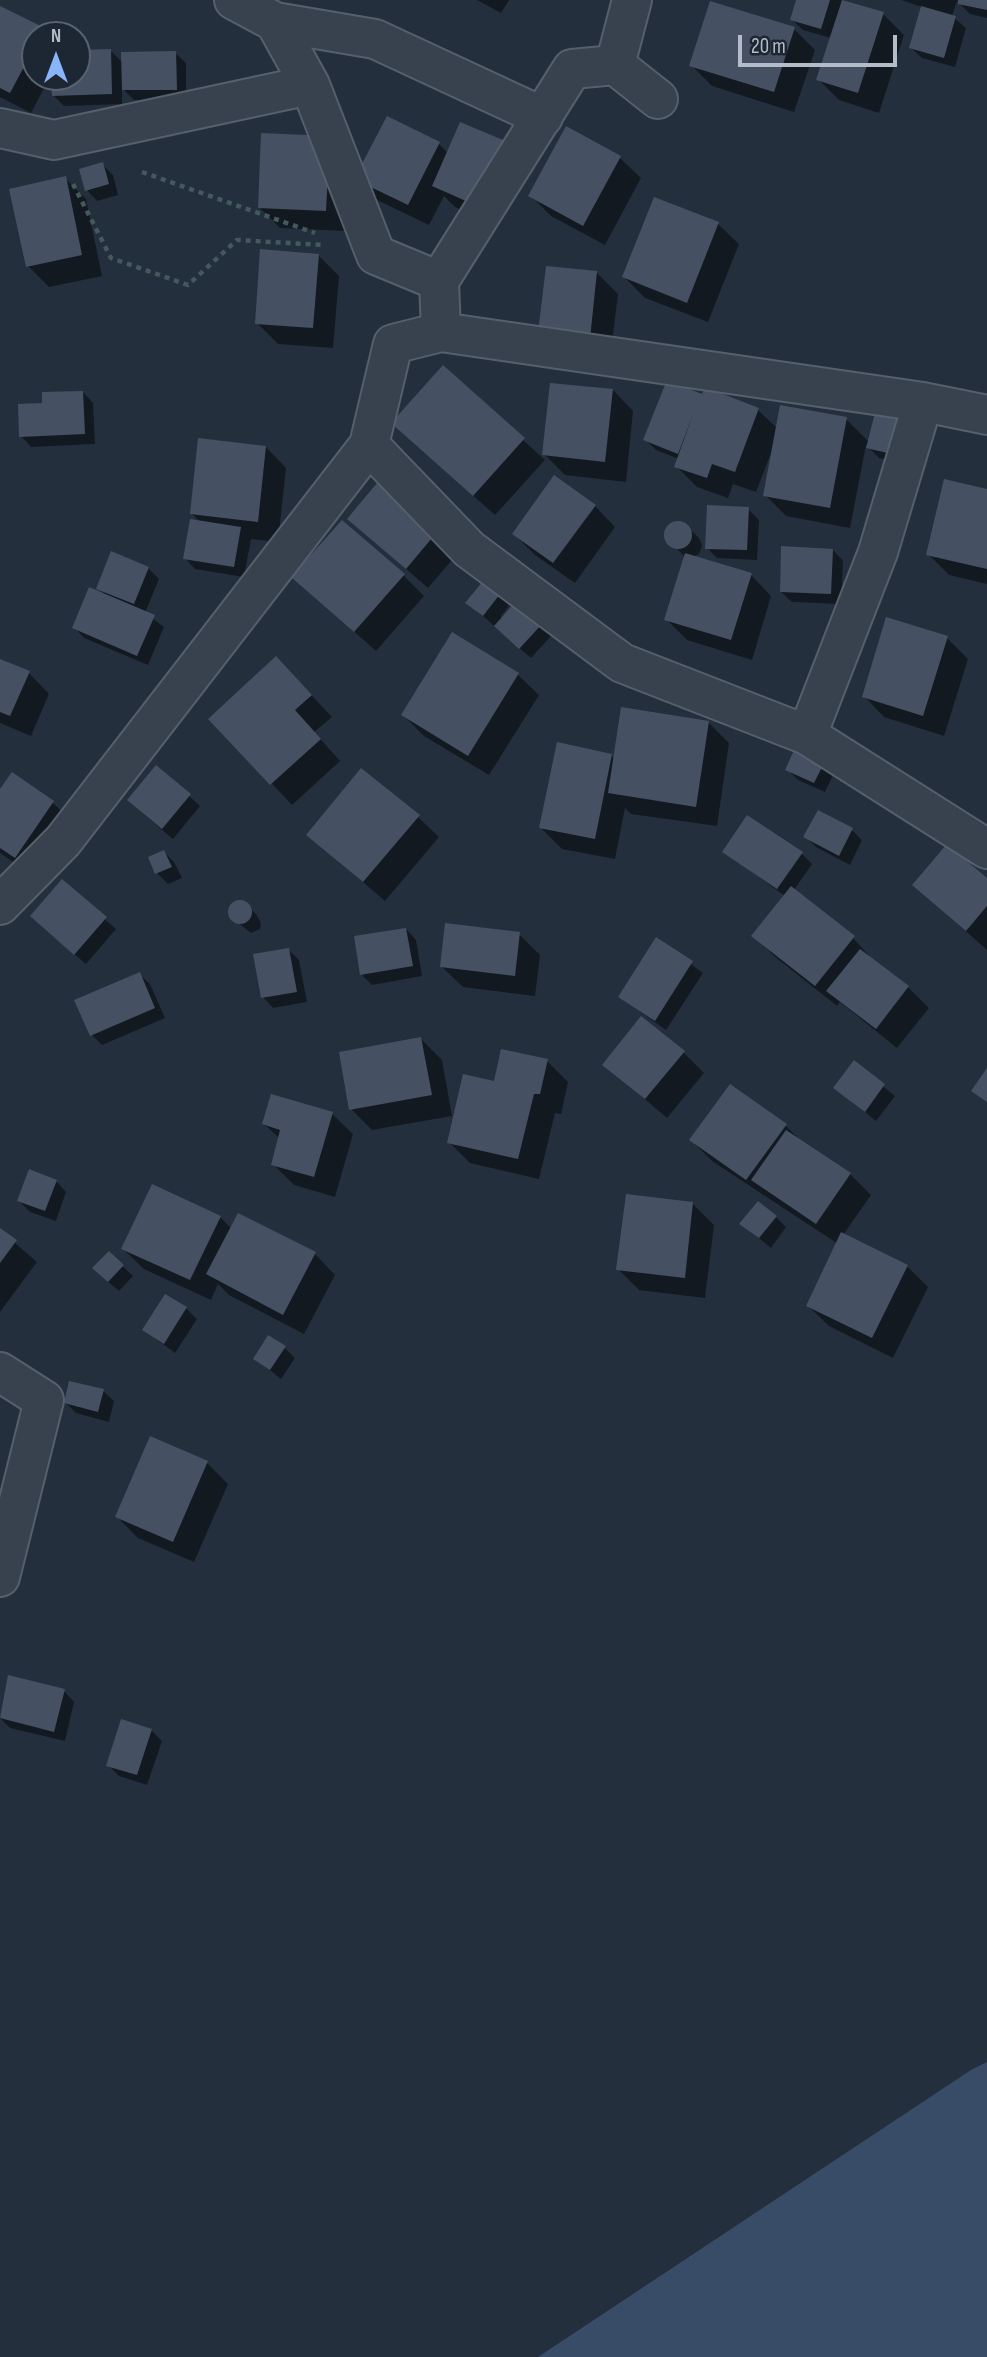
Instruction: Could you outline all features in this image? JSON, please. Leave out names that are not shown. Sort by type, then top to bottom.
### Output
[{"type":"street","points":[[234,0],[275,22],[375,40],[543,117]]},
{"type":"street","points":[[615,65],[632,0]]},
{"type":"street","points":[[275,22],[310,85],[376,254],[439,281]]},
{"type":"street","points":[[441,332],[439,281],[572,69],[615,65],[658,99]]},
{"type":"street","points":[[0,128],[54,140],[310,85]]},
{"type":"street","points":[[0,905],[63,841],[369,445],[393,344],[441,332],[923,402],[987,415]]},
{"type":"street","points":[[807,735],[878,552],[923,402]]},
{"type":"street","points":[[369,445],[469,548],[622,663],[807,735],[987,849]]},
{"type":"street","points":[[0,1373],[44,1400],[0,1577]]},
{"type":"path","points":[[54,140],[81,202],[111,258],[188,285],[237,240],[319,245]]},
{"type":"path","points":[[131,168],[376,254]]},
{"type":"water","points":[[987,2062],[987,2357],[538,2357],[971,2070]]},
{"type":"building","points":[[796,0],[830,0],[821,29],[790,20]]},
{"type":"building","points":[[842,0],[884,12],[858,93],[816,80]]},
{"type":"building","points":[[958,0],[987,0],[987,10],[958,4]]},
{"type":"building","points":[[710,1],[795,27],[774,92],[689,66]]},
{"type":"building","points":[[0,6],[31,21],[21,21],[21,72],[10,93],[0,88]]},
{"type":"building","points":[[921,6],[956,16],[944,58],[909,48]]},
{"type":"building","points":[[111,49],[112,94],[52,96],[52,91],[91,91],[91,50]]},
{"type":"building","points":[[176,51],[177,90],[122,90],[121,52]]},
{"type":"building","points":[[387,116],[440,142],[408,205],[354,179]]},
{"type":"building","points":[[460,122],[503,140],[475,205],[432,186]]},
{"type":"building","points":[[566,126],[621,156],[583,226],[528,196]]},
{"type":"building","points":[[261,133],[330,136],[326,211],[258,208]]},
{"type":"building","points":[[103,162],[109,184],[85,191],[79,169]]},
{"type":"building","points":[[66,176],[82,255],[26,267],[9,189]]},
{"type":"building","points":[[654,197],[719,222],[687,303],[622,277]]},
{"type":"building","points":[[260,249],[319,254],[313,328],[255,324]]},
{"type":"building","points":[[546,266],[597,271],[590,339],[538,333]]},
{"type":"building","points":[[443,365],[525,438],[473,496],[391,423]]},
{"type":"building","points":[[667,380],[702,394],[705,387],[759,408],[735,472],[712,464],[707,478],[674,467],[694,412],[678,454],[643,440]]},
{"type":"building","points":[[550,383],[613,389],[605,462],[542,455]]},
{"type":"building","points":[[83,391],[85,434],[19,437],[18,404],[42,403],[42,392]]},
{"type":"building","points":[[780,405],[847,417],[830,508],[763,496]]},
{"type":"building","points":[[876,409],[901,415],[892,454],[866,448]]},
{"type":"building","points":[[198,438],[266,446],[258,522],[190,514]]},
{"type":"building","points":[[554,475],[596,505],[553,563],[512,534]]},
{"type":"building","points":[[944,479],[987,489],[987,569],[926,555]]},
{"type":"building","points":[[377,483],[437,532],[406,569],[347,519]]},
{"type":"building","points":[[707,505],[749,507],[747,550],[705,549]]},
{"type":"building","points":[[190,519],[241,527],[234,567],[183,559]]},
{"type":"building","points":[[342,520],[405,574],[354,632],[291,577]]},
{"type":"building","points":[[678,521],[688,525],[692,535],[688,545],[678,549],[668,545],[664,535],[668,525]]},
{"type":"building","points":[[781,546],[833,549],[831,594],[780,592]]},
{"type":"building","points":[[111,551],[149,567],[134,604],[96,589]]},
{"type":"building","points":[[685,553],[752,573],[731,640],[664,620]]},
{"type":"building","points":[[483,581],[500,594],[483,616],[465,603]]},
{"type":"building","points":[[89,587],[155,615],[137,656],[72,628]]},
{"type":"building","points":[[516,601],[542,624],[519,649],[494,626]]},
{"type":"building","points":[[886,617],[948,636],[923,716],[862,697]]},
{"type":"building","points":[[452,632],[519,673],[468,756],[401,715]]},
{"type":"building","points":[[276,656],[312,695],[295,710],[321,739],[270,785],[208,719]]},
{"type":"building","points":[[0,659],[30,671],[10,716],[0,712]]},
{"type":"building","points":[[621,707],[709,721],[696,807],[608,793]]},
{"type":"building","points":[[557,742],[612,754],[595,839],[539,828]]},
{"type":"building","points":[[795,748],[825,761],[814,783],[785,770]]},
{"type":"building","points":[[156,765],[191,794],[162,829],[127,800]]},
{"type":"building","points":[[361,768],[420,815],[363,882],[306,835]]},
{"type":"building","points":[[12,772],[54,801],[15,858],[0,848],[0,789]]},
{"type":"building","points":[[818,810],[853,828],[839,856],[803,837]]},
{"type":"building","points":[[747,815],[803,852],[777,889],[722,852]]},
{"type":"building","points":[[947,844],[987,878],[987,906],[966,931],[912,885]]},
{"type":"building","points":[[164,850],[172,867],[155,874],[148,857]]},
{"type":"building","points":[[62,879],[107,917],[74,955],[30,916]]},
{"type":"building","points":[[791,886],[855,936],[815,986],[751,936]]},
{"type":"building","points":[[240,900],[248,904],[252,912],[248,920],[240,924],[232,920],[228,912],[232,904]]},
{"type":"building","points":[[445,923],[520,932],[515,976],[440,967]]},
{"type":"building","points":[[406,928],[413,966],[360,975],[354,936]]},
{"type":"building","points":[[656,937],[693,961],[655,1021],[618,997]]},
{"type":"building","points":[[289,948],[297,992],[261,998],[253,954]]},
{"type":"building","points":[[860,949],[909,986],[876,1029],[826,991]]},
{"type":"building","points":[[140,972],[155,1008],[90,1036],[74,1000]]},
{"type":"building","points":[[641,1016],[685,1051],[645,1099],[602,1065]]},
{"type":"building","points":[[421,1037],[432,1095],[349,1110],[339,1052]]},
{"type":"building","points":[[501,1049],[548,1059],[540,1094],[534,1094],[518,1159],[447,1143],[463,1074],[494,1081]]},
{"type":"building","points":[[854,1060],[885,1084],[865,1112],[833,1088]]},
{"type":"building","points":[[987,1068],[987,1102],[971,1091]]},
{"type":"building","points":[[730,1084],[787,1124],[746,1180],[689,1140]]},
{"type":"building","points":[[271,1094],[333,1112],[314,1177],[271,1165],[280,1130],[262,1124]]},
{"type":"building","points":[[786,1130],[851,1173],[816,1224],[751,1180]]},
{"type":"building","points":[[29,1169],[57,1180],[45,1211],[17,1201]]},
{"type":"building","points":[[152,1184],[221,1216],[190,1280],[121,1249]]},
{"type":"building","points":[[626,1194],[693,1202],[685,1278],[616,1270]]},
{"type":"building","points":[[758,1201],[777,1216],[759,1238],[739,1224]]},
{"type":"building","points":[[238,1213],[316,1252],[283,1315],[206,1274]]},
{"type":"building","points":[[0,1228],[17,1240],[0,1263]]},
{"type":"building","points":[[841,1232],[908,1265],[872,1338],[806,1306]]},
{"type":"building","points":[[109,1251],[124,1265],[108,1282],[92,1268]]},
{"type":"building","points":[[165,1294],[187,1307],[164,1344],[142,1330]]},
{"type":"building","points":[[268,1335],[286,1346],[270,1370],[253,1359]]},
{"type":"building","points":[[69,1381],[104,1389],[98,1412],[64,1403]]},
{"type":"building","points":[[150,1436],[208,1461],[173,1542],[115,1517]]},
{"type":"building","points":[[8,1675],[65,1689],[54,1732],[0,1718]]},
{"type":"building","points":[[121,1719],[152,1729],[137,1775],[106,1766]]}]
